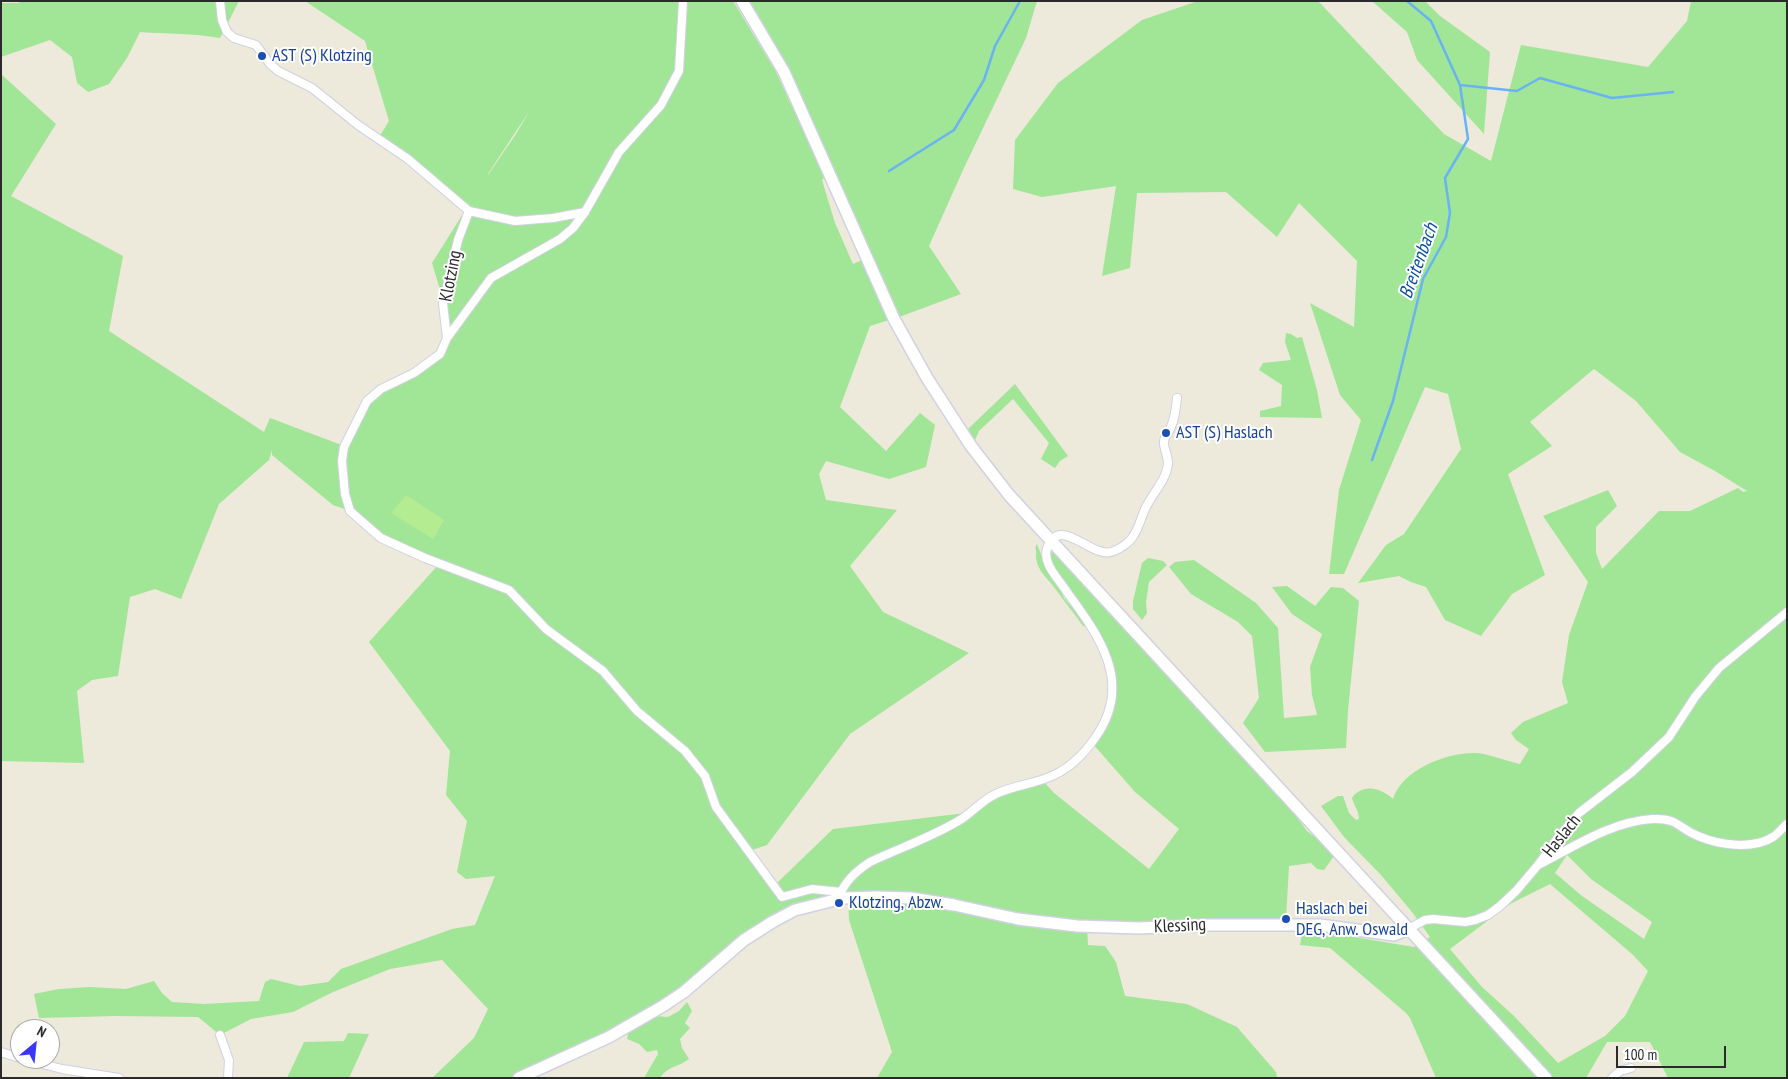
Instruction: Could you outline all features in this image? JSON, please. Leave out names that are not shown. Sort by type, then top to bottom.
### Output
[{"type":"main road","points":[[742,1],[784,72],[894,319],[926,378],[971,446],[1010,495],[1546,1078]]},
{"type":"main road","name":"Klessing","points":[[519,1078],[609,1037],[663,1006],[684,992],[744,940],[774,921],[796,910],[842,895],[911,898],[1018,918],[1077,926],[1139,928],[1283,924]]},
{"type":"main road","name":"Haslach","points":[[1283,924],[1320,925],[1394,935],[1408,929]]},
{"type":"street","points":[[220,1],[222,20],[227,32],[234,38],[256,45],[270,64],[278,71],[312,88],[358,125],[408,158],[469,211],[515,221],[553,218],[586,212]]},
{"type":"street","name":"Klotzing","points":[[446,338],[491,278],[560,239],[574,228],[586,212],[619,152],[661,105],[679,71],[683,1]]},
{"type":"street","name":"Klotzing","points":[[446,338],[443,304],[458,240],[469,211]]},
{"type":"street","points":[[446,338],[440,354],[414,373],[381,389],[367,401],[344,447],[342,461],[344,494],[350,510],[381,538],[425,558],[509,590],[546,629],[603,671],[637,711],[685,750],[705,776],[716,806],[782,897],[812,889],[842,895],[846,882],[859,869],[870,862],[961,820],[995,794],[1046,778],[1063,770],[1082,756],[1105,722],[1112,698],[1113,677],[1099,640],[1046,560],[1046,549],[1056,536],[1066,535],[1097,551],[1108,553],[1114,552],[1133,538],[1146,506],[1167,468],[1164,442],[1174,419],[1178,398]]},
{"type":"street","name":"Haslach","points":[[1408,929],[1426,920],[1465,922],[1488,915],[1516,891],[1579,813],[1632,772],[1669,738],[1694,697],[1719,668],[1787,612]]},
{"type":"street","points":[[1538,865],[1603,832],[1623,824],[1645,820],[1670,819],[1698,836],[1714,841],[1737,844],[1748,844],[1766,840],[1773,837],[1787,824]]},
{"type":"street","points":[[220,1035],[229,1060],[228,1078]]},
{"type":"street","points":[[1612,1078],[1620,1071],[1631,1068]]},
{"type":"street","points":[[60,1069],[119,1078]]},
{"type":"green space","points":[[20,1],[239,1],[220,38],[190,34],[140,32],[127,58],[109,84],[88,92],[77,83],[72,57],[50,40],[1,57],[1,3],[19,3]]},
{"type":"green space","points":[[305,1],[733,1],[775,70],[825,177],[822,180],[835,223],[853,264],[862,260],[889,320],[870,326],[840,407],[886,451],[920,413],[935,425],[926,467],[889,479],[826,461],[819,474],[826,500],[897,510],[850,566],[883,612],[969,653],[850,734],[767,845],[749,851],[780,899],[811,892],[832,892],[832,895],[807,902],[688,983],[640,1019],[527,1069],[511,1078],[432,1078],[474,1038],[488,1009],[442,960],[390,969],[333,992],[293,1012],[251,1019],[220,1035],[198,1017],[116,1016],[39,1018],[34,994],[59,989],[90,987],[126,989],[154,981],[162,993],[172,1002],[204,1004],[259,1001],[265,982],[271,979],[300,986],[328,982],[341,969],[452,929],[475,925],[495,876],[466,879],[457,872],[467,821],[446,795],[450,751],[369,642],[439,564],[381,538],[350,511],[333,505],[272,455],[272,450],[269,460],[219,504],[181,599],[155,589],[130,597],[118,676],[92,680],[77,691],[84,763],[1,761],[1,74],[56,124],[11,196],[123,256],[109,331],[264,432],[270,418],[344,446],[367,401],[440,354],[447,338],[443,300],[432,263],[466,209],[378,139],[389,121],[365,41]],"holes":[[[530,110],[516,134],[488,175]]]},
{"type":"green space","points":[[746,1],[1037,1],[1026,38],[929,246],[961,294],[899,317],[790,76]]},
{"type":"green space","points":[[1198,1],[1317,1],[1444,134],[1491,161],[1521,45],[1648,67],[1687,21],[1691,1],[1787,1],[1787,1078],[1668,1078],[1650,1042],[1607,1042],[1586,1078],[1436,1078],[1410,1018],[1406,1013],[1330,948],[1300,945],[1302,934],[1348,936],[1414,947],[1430,937],[1412,912],[1381,875],[1344,837],[1321,806],[1338,796],[1343,796],[1349,813],[1356,820],[1359,819],[1352,798],[1356,793],[1361,790],[1372,789],[1383,792],[1393,799],[1405,780],[1415,772],[1426,765],[1450,756],[1479,753],[1520,764],[1529,749],[1516,740],[1511,733],[1523,722],[1568,703],[1562,682],[1569,635],[1588,582],[1543,516],[1608,490],[1617,506],[1596,527],[1596,553],[1602,569],[1659,511],[1690,511],[1738,488],[1743,492],[1747,491],[1680,452],[1636,401],[1594,369],[1530,422],[1552,446],[1508,474],[1545,575],[1512,594],[1481,636],[1445,620],[1426,587],[1399,576],[1358,583],[1386,545],[1404,534],[1461,449],[1448,394],[1425,387],[1344,574],[1329,574],[1339,490],[1361,420],[1340,395],[1310,303],[1354,327],[1357,261],[1299,203],[1277,237],[1226,192],[1137,193],[1130,268],[1102,276],[1116,186],[1042,197],[1013,189],[1015,140],[1058,83],[1142,20]],"holes":[[[1567,855],[1591,879],[1652,922],[1644,939],[1582,896],[1555,873]],[[1550,884],[1632,954],[1648,971],[1625,1016],[1605,1036],[1558,1063],[1514,1016],[1482,987],[1450,949],[1510,904]]]},
{"type":"green space","points":[[1372,1],[1425,1],[1440,16],[1490,52],[1484,134],[1417,60],[1407,32]]},
{"type":"green space","points":[[1286,333],[1297,338],[1302,337],[1317,390],[1322,418],[1260,417],[1260,411],[1281,406],[1282,385],[1259,370],[1263,363],[1291,360],[1285,342]]},
{"type":"green space","points":[[1015,384],[1068,456],[1060,461],[1055,468],[1041,459],[1049,443],[1013,399],[979,431],[975,440],[968,429]]},
{"type":"green space","points":[[406,495],[444,520],[433,539],[391,513]]},
{"type":"green space","points":[[1037,544],[1045,565],[1064,598],[1088,627],[1083,626],[1038,566]]},
{"type":"green space","points":[[1053,548],[1291,809],[1307,831],[1325,845],[1334,856],[1324,870],[1317,869],[1311,863],[1289,866],[1286,919],[1087,926],[1088,945],[1105,946],[1116,962],[1125,996],[1187,1004],[1237,1027],[1276,1072],[1277,1078],[877,1078],[892,1052],[849,920],[848,891],[813,887],[783,894],[778,882],[833,829],[974,812],[1001,791],[1043,781],[1054,793],[1149,869],[1179,829],[1135,792],[1093,744],[1113,702],[1110,665],[1095,632],[1047,564]]},
{"type":"green space","points":[[1148,558],[1163,561],[1167,565],[1149,582],[1146,602],[1147,613],[1142,620],[1133,609],[1133,601],[1142,563]]},
{"type":"green space","points":[[1194,560],[1256,603],[1278,628],[1284,718],[1317,715],[1312,695],[1310,667],[1322,634],[1292,614],[1272,587],[1287,586],[1315,606],[1331,587],[1343,588],[1359,601],[1346,748],[1265,752],[1243,723],[1259,698],[1252,636],[1238,622],[1191,594],[1169,567],[1175,562]]},
{"type":"green space","points":[[687,1002],[692,1011],[685,1023],[690,1028],[680,1039],[682,1048],[689,1059],[670,1069],[660,1078],[644,1078],[658,1054],[657,1050],[647,1052],[639,1044],[627,1039],[629,1030],[655,1016],[668,1017],[679,1011]]},
{"type":"green space","points":[[348,1033],[369,1034],[349,1078],[287,1078],[304,1042],[344,1041]]},
{"type":"waterway","points":[[889,171],[954,130],[984,80],[995,46],[1020,1]]},
{"type":"waterway","name":"Breitenbach","points":[[1372,460],[1393,401],[1423,279],[1446,237],[1450,213],[1445,178],[1468,139],[1460,85],[1431,21],[1407,1]]},
{"type":"waterway","points":[[1460,85],[1517,91],[1540,78],[1612,98],[1673,92]]},
{"type":"place","name":"AST (S) Klotzing","points":[[262,56]]},
{"type":"place","name":"AST (S) Haslach","points":[[1166,433]]},
{"type":"place","name":"Klotzing, Abzw.","points":[[839,903]]},
{"type":"place","name":"Haslach bei DEG, Anw. Oswald","points":[[1286,919]]}]
